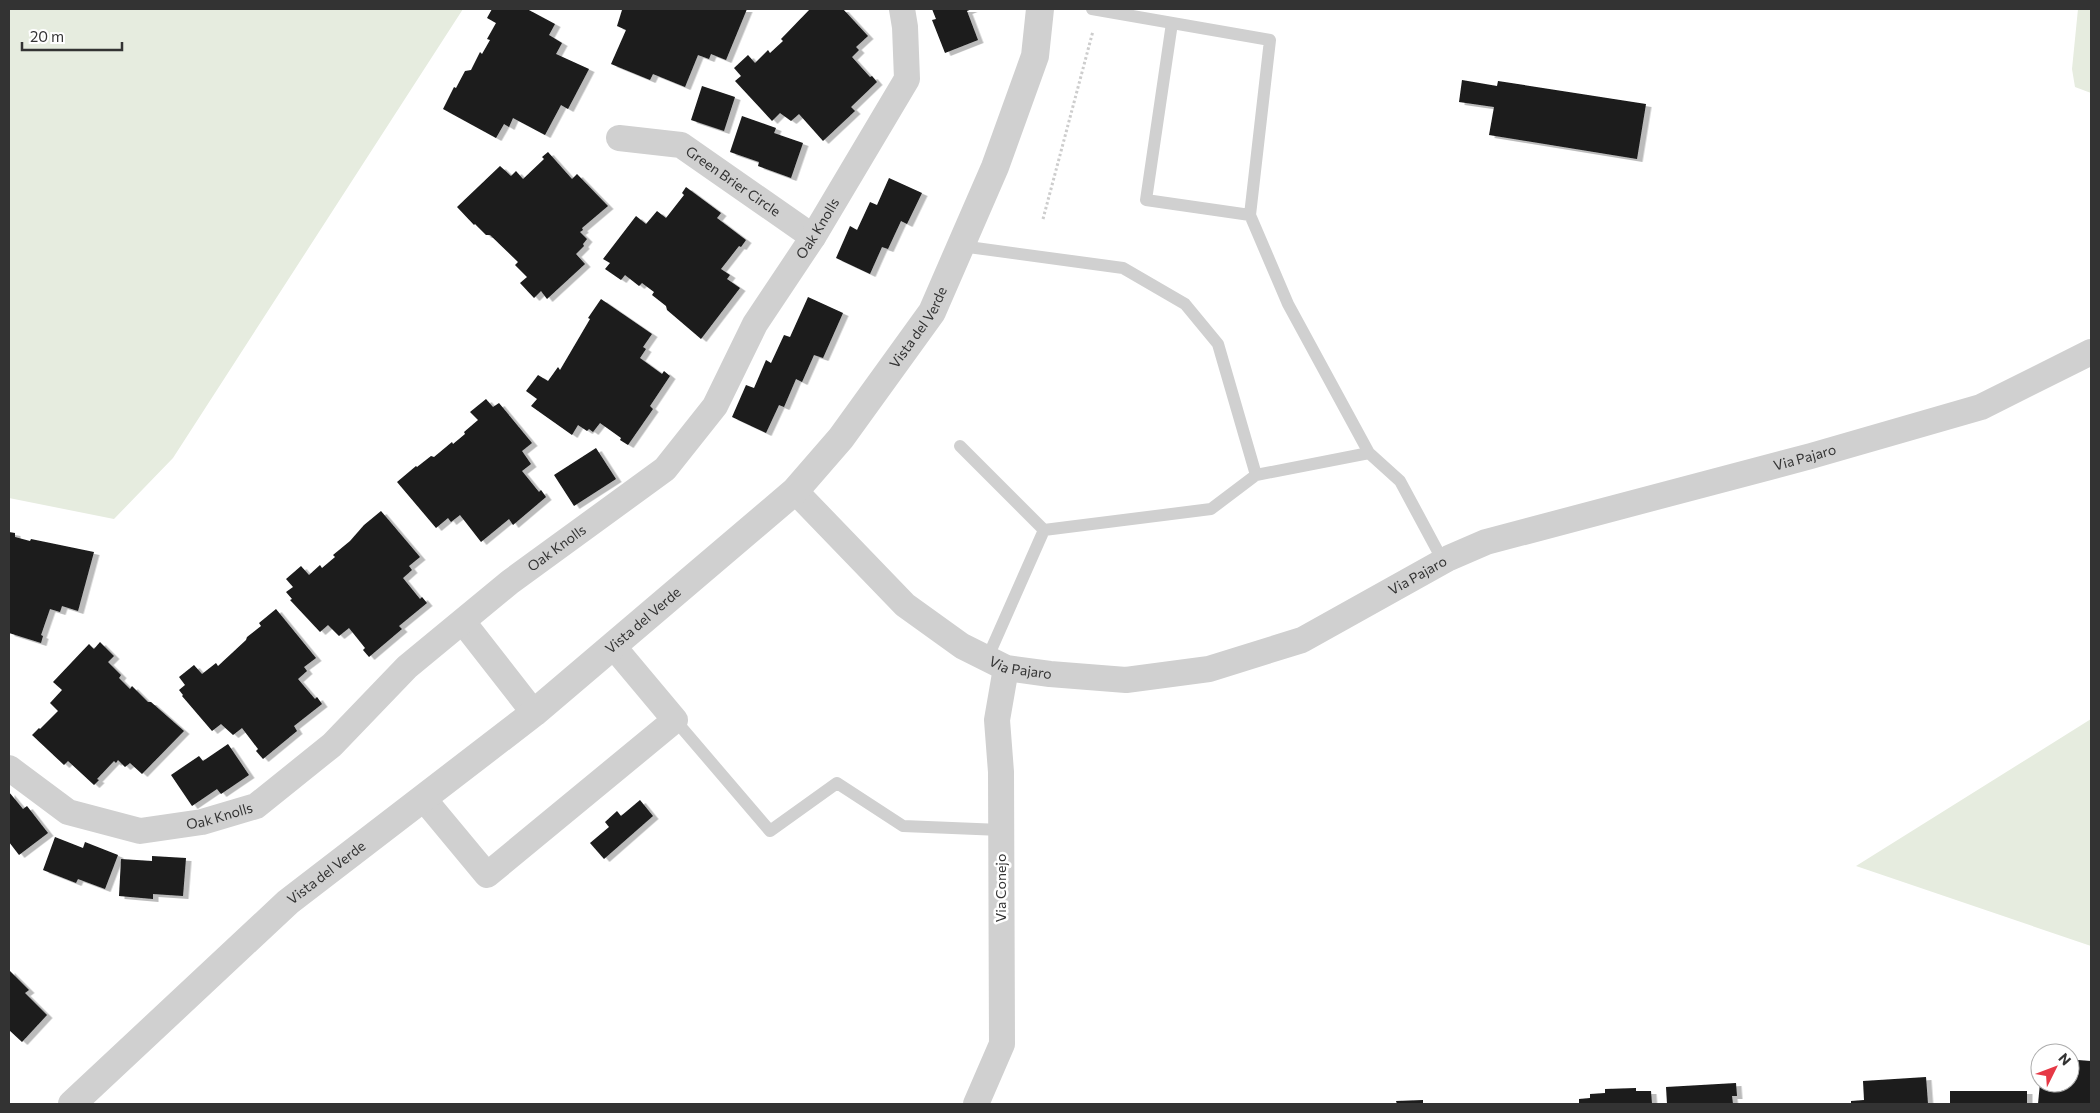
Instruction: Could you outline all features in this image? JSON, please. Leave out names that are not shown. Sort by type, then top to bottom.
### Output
[{"type":"street","name":"Oak Knolls","points":[[9,768],[68,812],[140,832],[202,822],[256,806],[332,745],[407,667],[464,622],[510,582],[666,469],[715,406],[756,324],[813,237],[907,79],[905,27],[902,9]]},
{"type":"street","name":"Vista del Verde","points":[[72,1104],[288,902],[534,713],[795,491],[842,438],[932,312],[995,167],[1035,56],[1040,9]]},
{"type":"street","name":"Green Brier Circle","points":[[619,138],[680,144],[813,237]]},
{"type":"street","name":"Via Pajaro","points":[[795,491],[905,605],[962,646],[996,663],[1050,674],[1126,680],[1209,669],[1302,640],[1444,561],[1486,542],[1792,461],[1981,407],[2091,352]]},
{"type":"street","points":[[464,622],[534,713]]},
{"type":"street","points":[[423,798],[487,875],[675,720],[613,646]]},
{"type":"street","name":"Via Conejo","points":[[976,1104],[1002,1044],[1000,772],[996,663]]},
{"type":"lane","points":[[1092,9],[1270,40],[1250,215],[1288,304],[1369,453],[1400,481],[1444,561]]},
{"type":"lane","points":[[1172,23],[1146,200],[1250,215]]},
{"type":"lane","points":[[960,246],[1123,268],[1185,304],[1218,344],[1256,475]]},
{"type":"lane","points":[[960,446],[1044,530]]},
{"type":"lane","points":[[1044,530],[1211,509],[1256,475],[1369,453]]},
{"type":"lane","points":[[996,663],[1044,530]]},
{"type":"lane","points":[[675,720],[770,831],[837,783],[903,826],[1000,830]]},
{"type":"path","points":[[1043,219],[1095,24],[1097,9]]},
{"type":"shaded area","points":[[9,9],[463,9],[173,458],[114,519],[9,498]]},
{"type":"shaded area","points":[[2078,9],[2091,9],[2091,93],[2075,87],[2072,69]]},
{"type":"shaded area","points":[[2091,719],[2091,946],[1856,866]]},
{"type":"building","points":[[492,9],[527,9],[555,24],[549,35],[562,43],[556,54],[589,69],[568,109],[561,105],[545,135],[513,118],[509,127],[504,124],[496,138],[443,109],[454,87],[456,88],[465,71],[471,70],[480,52],[482,54],[490,40],[487,39],[496,23],[487,18]]},
{"type":"building","points":[[618,9],[747,9],[726,60],[711,54],[709,59],[698,55],[685,87],[653,74],[650,80],[611,64],[626,30],[617,26],[622,10]]},
{"type":"building","points":[[810,9],[843,9],[868,36],[856,47],[859,50],[852,57],[877,82],[851,107],[855,111],[823,141],[799,114],[791,121],[780,113],[772,121],[735,81],[741,76],[734,68],[748,55],[755,63],[768,50],[770,53],[783,41],[781,39]]},
{"type":"building","points":[[932,9],[972,9],[967,11],[978,40],[945,53],[932,20],[936,19]]},
{"type":"building","points":[[1462,80],[1497,86],[1498,81],[1646,104],[1637,159],[1489,135],[1494,107],[1459,102]]},
{"type":"building","points":[[702,86],[735,97],[724,131],[691,120]]},
{"type":"building","points":[[742,116],[776,128],[774,133],[803,143],[791,178],[758,166],[759,162],[730,152]]},
{"type":"building","points":[[548,152],[572,179],[577,174],[608,206],[582,228],[583,230],[580,232],[587,239],[583,244],[584,246],[576,254],[585,264],[547,299],[541,291],[534,298],[520,283],[527,277],[515,265],[518,262],[490,235],[486,235],[474,225],[457,207],[500,166],[511,176],[516,171],[523,179],[544,159],[542,157]]},
{"type":"building","points":[[889,178],[922,193],[907,224],[901,221],[888,249],[882,247],[870,274],[836,258],[850,226],[857,230],[870,202],[877,205]]},
{"type":"building","points":[[686,187],[721,213],[717,218],[746,240],[721,269],[730,275],[727,279],[740,288],[701,339],[652,295],[654,292],[642,283],[639,286],[625,275],[621,280],[605,269],[610,263],[603,259],[636,216],[646,224],[657,211],[666,218],[684,195],[682,193]]},
{"type":"building","points":[[808,297],[843,313],[823,358],[814,355],[802,382],[796,379],[784,407],[779,405],[766,433],[732,417],[746,385],[754,388],[766,360],[771,363],[784,335],[790,337]]},
{"type":"building","points":[[601,299],[652,334],[643,347],[646,349],[640,358],[662,374],[664,371],[670,376],[650,406],[653,409],[628,445],[600,423],[593,432],[589,429],[587,431],[578,425],[572,435],[531,406],[537,399],[526,391],[538,375],[548,381],[558,367],[560,370],[590,319],[588,318]]},
{"type":"building","points":[[486,399],[493,407],[499,403],[532,443],[522,451],[531,464],[522,471],[539,492],[541,490],[546,497],[513,525],[509,519],[481,542],[460,515],[451,522],[448,518],[436,528],[397,482],[416,466],[431,456],[434,457],[465,434],[464,432],[478,420],[470,412]]},
{"type":"building","points":[[596,448],[616,479],[574,506],[554,475]]},
{"type":"building","points":[[381,511],[420,557],[409,566],[412,570],[403,578],[420,599],[422,597],[427,603],[399,626],[402,629],[369,657],[363,650],[365,648],[349,628],[339,636],[328,625],[320,632],[290,600],[292,599],[286,592],[293,587],[286,579],[301,566],[309,575],[320,565],[322,568],[335,557],[333,555],[350,541],[364,525]]},
{"type":"building","points":[[9,532],[15,533],[15,537],[30,541],[31,539],[94,552],[78,611],[62,606],[60,612],[50,609],[41,635],[43,636],[41,643],[9,633]]},
{"type":"building","points":[[276,609],[316,658],[304,667],[307,671],[298,679],[315,699],[317,697],[322,704],[294,726],[297,731],[263,759],[242,728],[233,735],[221,724],[212,731],[182,696],[179,690],[185,685],[179,677],[194,665],[202,674],[216,663],[218,666],[261,626],[259,623]]},
{"type":"building","points":[[100,642],[114,656],[108,662],[121,675],[119,678],[130,689],[132,686],[148,702],[151,702],[184,731],[142,774],[130,763],[125,767],[118,760],[116,763],[114,761],[97,779],[99,780],[94,785],[68,761],[64,765],[32,735],[58,711],[50,703],[62,690],[53,682],[89,644],[94,649]]},
{"type":"building","points":[[228,744],[249,775],[221,794],[217,789],[192,806],[171,775],[199,756],[203,761]]},
{"type":"building","points":[[9,792],[23,809],[27,806],[48,833],[19,855],[9,842]]},
{"type":"building","points":[[640,800],[653,816],[604,859],[590,843],[609,827],[605,822],[617,811],[621,816]]},
{"type":"building","points":[[55,837],[83,848],[85,842],[118,855],[105,889],[78,879],[76,883],[43,870]]},
{"type":"building","points":[[152,856],[186,858],[183,896],[153,894],[153,899],[119,896],[121,859],[152,861]]},
{"type":"building","points":[[9,970],[29,990],[25,993],[47,1015],[22,1042],[9,1030]]},
{"type":"building","points":[[2080,1060],[2091,1061],[2091,1104],[2038,1104],[2039,1093],[2080,1093]]},
{"type":"building","points":[[1926,1077],[1928,1104],[1851,1104],[1851,1101],[1864,1100],[1863,1081]]},
{"type":"building","points":[[1736,1083],[1737,1096],[1732,1096],[1733,1104],[1667,1104],[1666,1087]]},
{"type":"building","points":[[1636,1088],[1636,1091],[1651,1091],[1652,1104],[1579,1104],[1579,1099],[1590,1098],[1590,1094],[1605,1093],[1605,1089]]},
{"type":"building","points":[[1950,1091],[2027,1091],[2027,1104],[1950,1104]]},
{"type":"building","points":[[1423,1100],[1423,1104],[1397,1104],[1396,1101]]}]
